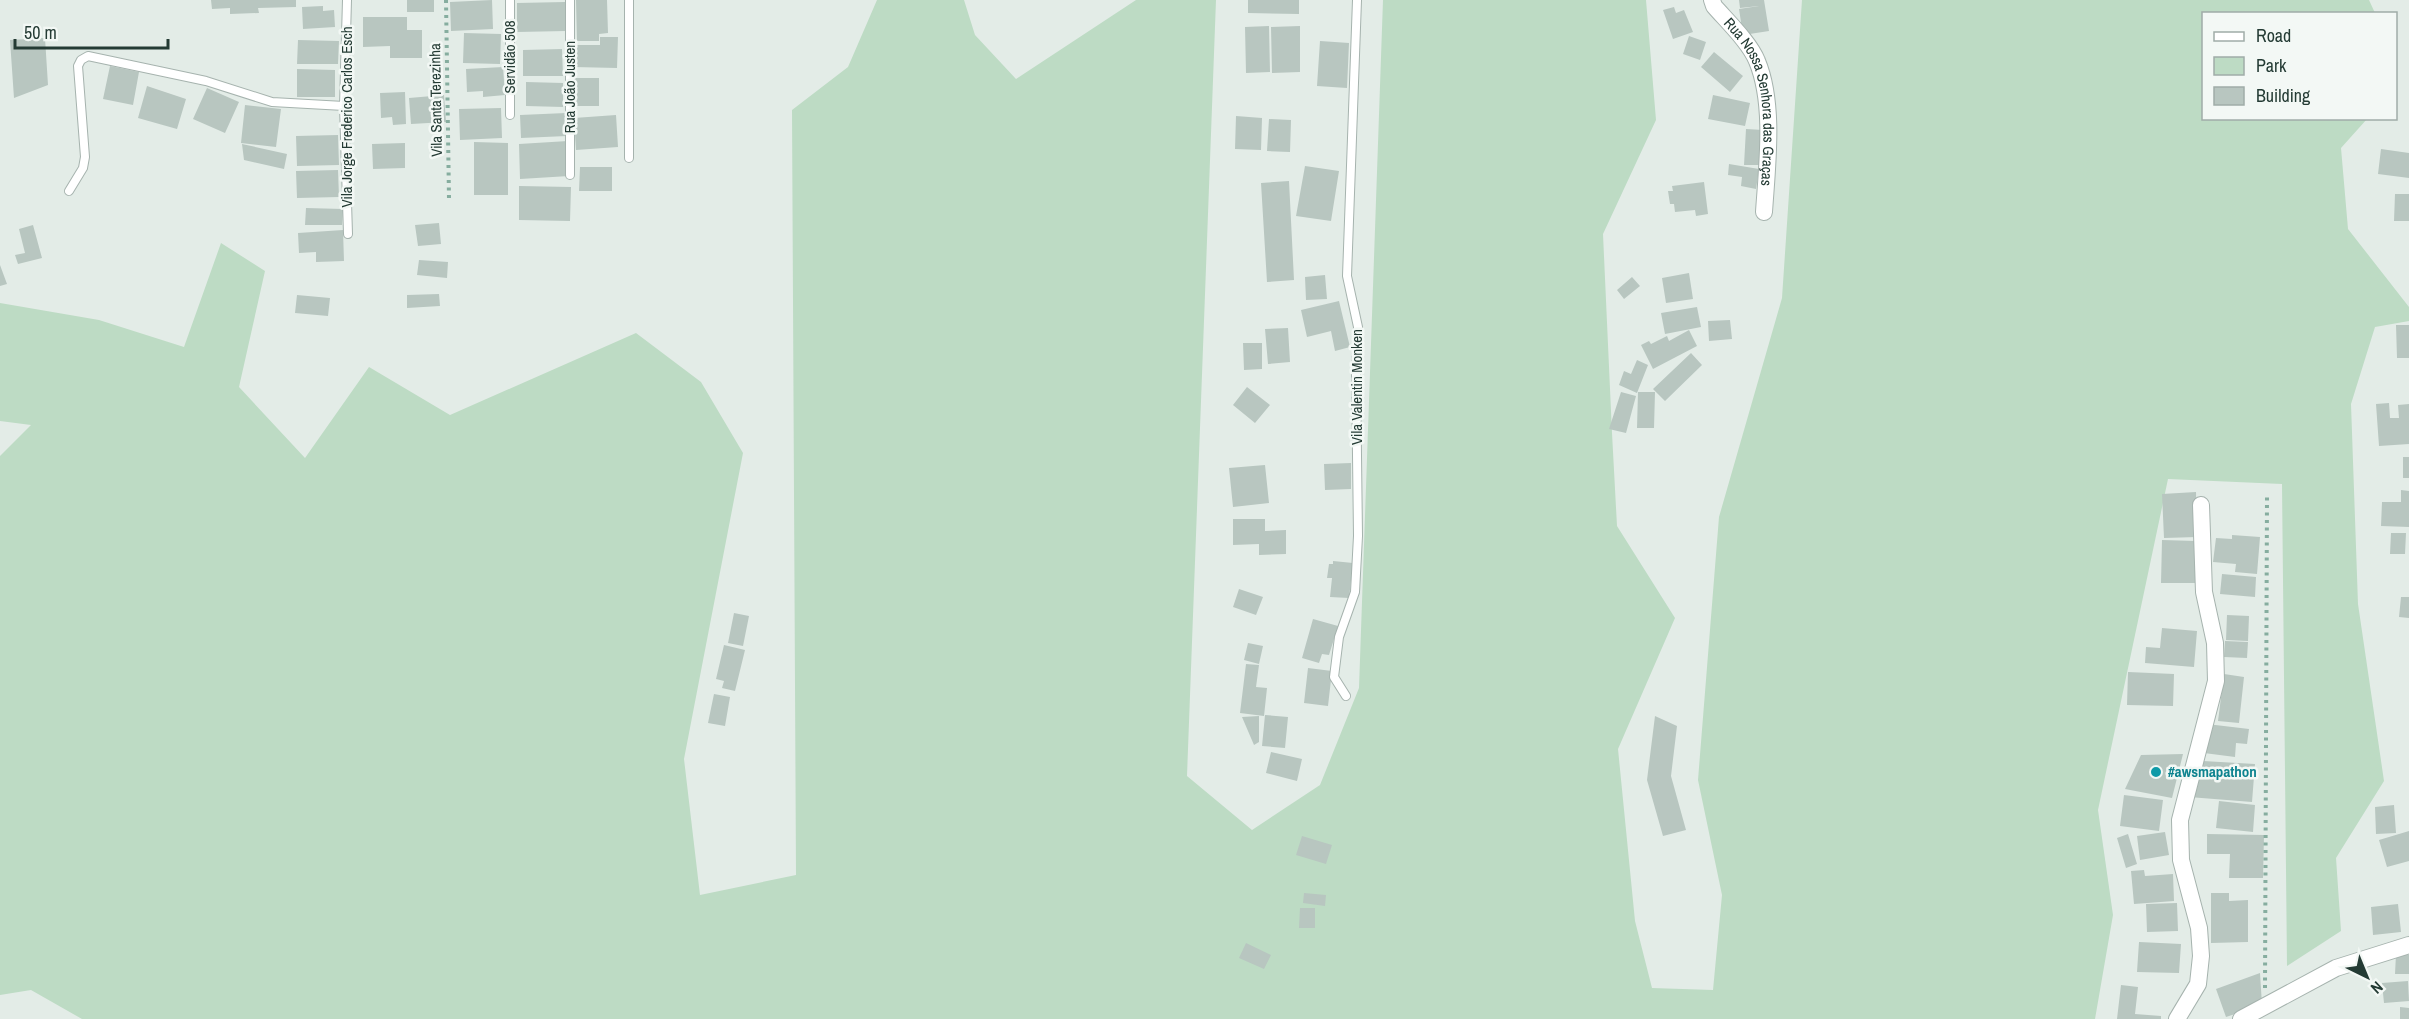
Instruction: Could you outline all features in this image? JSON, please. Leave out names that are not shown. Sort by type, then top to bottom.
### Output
[{"type":"street","name":"Rua Nossa Senhora das Graças","points":[[1712,0],[1757,59],[1761,73],[1766,98],[1768,155],[1764,212]]},
{"type":"street","points":[[2177,1019],[2198,984],[2201,956],[2199,928],[2181,860],[2180,820],[2216,681],[2215,643],[2204,592],[2201,505]]},
{"type":"street","points":[[2241,1019],[2351,962],[2409,945]]},
{"type":"lane","name":"Vila Jorge Frederico Carlos Esch","points":[[347,0],[344,106],[348,234]]},
{"type":"lane","name":"Servidão 508","points":[[510,0],[510,115]]},
{"type":"lane","name":"Rua João Justen","points":[[570,0],[570,175]]},
{"type":"lane","points":[[629,158],[630,0]]},
{"type":"lane","name":"Vila Valentin Monken","points":[[1346,696],[1334,677],[1339,637],[1354,592],[1358,536],[1356,374],[1358,327],[1347,276],[1357,0]]},
{"type":"lane","points":[[69,191],[83,168],[85,157],[78,66],[81,60],[88,56],[206,81],[272,102],[344,106]]},
{"type":"path","name":"Vila Santa Terezinha","points":[[446,0],[449,199]]},
{"type":"path","points":[[2265,1006],[2267,496]]},
{"type":"green space","points":[[877,0],[964,0],[975,35],[1016,79],[1136,0],[1216,0],[1187,776],[1252,830],[1320,785],[1359,688],[1383,0],[1646,0],[1656,120],[1603,234],[1612,433],[1617,526],[1675,618],[1618,749],[1635,921],[1652,988],[1713,990],[1722,895],[1698,780],[1719,517],[1782,298],[1802,0],[2369,0],[2375,12],[2202,12],[2202,120],[2366,120],[2341,148],[2348,229],[2409,307],[2409,321],[2375,327],[2351,404],[2358,604],[2384,781],[2336,858],[2341,931],[2287,966],[2282,484],[2168,479],[2098,810],[2113,915],[2095,1019],[82,1019],[31,990],[0,995],[0,456],[31,425],[0,421],[0,303],[99,320],[184,347],[221,243],[265,271],[239,387],[305,458],[369,367],[450,415],[636,333],[701,382],[743,453],[684,759],[700,895],[796,875],[792,110],[848,67]]},
{"type":"building","points":[[211,0],[296,0],[296,7],[258,8],[259,13],[230,14],[230,8],[212,9]]},
{"type":"building","points":[[407,0],[434,0],[434,12],[407,12]]},
{"type":"building","points":[[492,0],[493,29],[451,31],[450,2]]},
{"type":"building","points":[[576,0],[607,0],[608,33],[599,34],[599,41],[577,41]]},
{"type":"building","points":[[1248,0],[1299,0],[1299,14],[1248,13]]},
{"type":"building","points":[[1739,0],[1764,0],[1769,31],[1743,35],[1739,9],[1759,6],[1740,8]]},
{"type":"building","points":[[565,2],[566,31],[517,32],[517,3]]},
{"type":"building","points":[[323,6],[323,11],[334,10],[335,27],[303,29],[302,7]]},
{"type":"building","points":[[1674,7],[1676,13],[1684,10],[1693,32],[1673,39],[1663,10]]},
{"type":"building","points":[[363,17],[407,17],[407,30],[422,30],[422,58],[390,58],[390,46],[363,47]]},
{"type":"building","points":[[1269,26],[1270,72],[1246,73],[1245,27]]},
{"type":"building","points":[[1300,26],[1300,72],[1272,73],[1271,27]]},
{"type":"building","points":[[464,33],[501,34],[500,64],[463,63]]},
{"type":"building","points":[[1689,36],[1706,42],[1700,60],[1683,54]]},
{"type":"building","points":[[600,37],[618,37],[617,68],[574,67],[574,45],[600,45]]},
{"type":"building","points":[[45,38],[48,85],[14,98],[10,40]]},
{"type":"building","points":[[298,40],[339,41],[338,64],[297,64]]},
{"type":"building","points":[[1320,41],[1349,43],[1347,88],[1317,86]]},
{"type":"building","points":[[562,49],[563,76],[523,76],[523,50]]},
{"type":"building","points":[[1714,52],[1743,76],[1730,92],[1701,67]]},
{"type":"building","points":[[110,66],[139,72],[133,105],[103,99]]},
{"type":"building","points":[[503,67],[505,95],[483,97],[483,91],[467,92],[466,69]]},
{"type":"building","points":[[297,69],[335,70],[335,97],[297,97]]},
{"type":"building","points":[[575,78],[599,78],[599,106],[575,106]]},
{"type":"building","points":[[526,82],[563,83],[563,107],[526,106]]},
{"type":"building","points":[[147,86],[186,99],[177,129],[138,118]]},
{"type":"building","points":[[207,88],[239,102],[225,133],[193,119]]},
{"type":"building","points":[[405,92],[406,124],[393,125],[392,117],[381,118],[380,93]]},
{"type":"building","points":[[444,95],[446,122],[411,124],[409,98]]},
{"type":"building","points":[[1713,95],[1750,103],[1745,126],[1708,119]]},
{"type":"building","points":[[245,105],[281,109],[276,147],[241,143]]},
{"type":"building","points":[[501,108],[502,138],[460,140],[459,109]]},
{"type":"building","points":[[566,113],[567,136],[521,138],[520,115]]},
{"type":"building","points":[[616,115],[618,147],[576,150],[574,118]]},
{"type":"building","points":[[1236,116],[1262,118],[1261,150],[1235,149]]},
{"type":"building","points":[[1269,119],[1291,120],[1290,152],[1267,151]]},
{"type":"building","points":[[1746,129],[1763,130],[1761,165],[1744,165]]},
{"type":"building","points":[[338,135],[339,165],[297,166],[296,136]]},
{"type":"building","points":[[568,141],[569,176],[520,179],[519,144]]},
{"type":"building","points":[[474,142],[508,143],[508,195],[474,195]]},
{"type":"building","points":[[405,143],[405,168],[373,169],[372,144]]},
{"type":"building","points":[[242,144],[287,154],[284,169],[244,160]]},
{"type":"building","points":[[2381,149],[2409,153],[2409,178],[2378,174]]},
{"type":"building","points":[[1729,164],[1759,169],[1756,189],[1741,186],[1742,177],[1728,175]]},
{"type":"building","points":[[1305,166],[1339,171],[1331,221],[1296,216]]},
{"type":"building","points":[[580,167],[612,167],[612,191],[579,191]]},
{"type":"building","points":[[338,170],[339,197],[297,198],[296,171]]},
{"type":"building","points":[[1289,181],[1294,280],[1267,282],[1261,183]]},
{"type":"building","points":[[1704,182],[1708,214],[1696,216],[1695,210],[1675,212],[1674,204],[1670,204],[1668,191],[1673,191],[1672,186]]},
{"type":"building","points":[[519,186],[571,187],[570,221],[519,220]]},
{"type":"building","points":[[2395,194],[2409,194],[2409,221],[2394,221]]},
{"type":"building","points":[[306,208],[343,209],[342,225],[305,225]]},
{"type":"building","points":[[439,223],[441,244],[418,246],[415,225]]},
{"type":"building","points":[[33,225],[42,258],[18,264],[15,255],[25,253],[19,229]]},
{"type":"building","points":[[343,230],[344,261],[316,262],[316,252],[299,253],[298,233]]},
{"type":"building","points":[[419,260],[448,262],[447,278],[417,275]]},
{"type":"building","points":[[0,265],[7,284],[0,286]]},
{"type":"building","points":[[1689,273],[1693,299],[1666,303],[1662,278]]},
{"type":"building","points":[[1325,275],[1327,299],[1306,300],[1305,277]]},
{"type":"building","points":[[1632,277],[1640,286],[1624,299],[1617,290]]},
{"type":"building","points":[[439,294],[440,306],[407,308],[407,295]]},
{"type":"building","points":[[297,295],[330,298],[328,316],[295,313]]},
{"type":"building","points":[[1339,301],[1350,347],[1335,351],[1331,331],[1307,337],[1301,310]]},
{"type":"building","points":[[1697,307],[1701,327],[1665,334],[1661,313]]},
{"type":"building","points":[[1730,320],[1732,339],[1709,341],[1708,321]]},
{"type":"building","points":[[2396,325],[2409,325],[2409,358],[2397,358]]},
{"type":"building","points":[[1288,328],[1290,362],[1268,364],[1265,329]]},
{"type":"building","points":[[1689,330],[1697,346],[1653,369],[1641,345],[1649,341],[1651,344],[1667,336],[1669,341]]},
{"type":"building","points":[[1243,343],[1262,343],[1262,369],[1244,370]]},
{"type":"building","points":[[1691,353],[1702,365],[1665,401],[1653,389]]},
{"type":"building","points":[[1637,360],[1648,365],[1637,393],[1619,385],[1624,371],[1631,374]]},
{"type":"building","points":[[1247,387],[1270,405],[1255,423],[1233,405]]},
{"type":"building","points":[[1621,392],[1636,396],[1626,433],[1609,429]]},
{"type":"building","points":[[1638,392],[1655,392],[1654,428],[1637,428]]},
{"type":"building","points":[[2389,403],[2390,418],[2399,418],[2398,405],[2409,404],[2409,444],[2379,446],[2376,404]]},
{"type":"building","points":[[2403,457],[2409,457],[2409,478],[2403,478]]},
{"type":"building","points":[[1351,463],[1351,489],[1325,490],[1324,464]]},
{"type":"building","points":[[1265,465],[1269,503],[1233,507],[1229,468]]},
{"type":"building","points":[[2401,490],[2409,491],[2409,527],[2381,526],[2382,502],[2401,502]]},
{"type":"building","points":[[2196,492],[2197,537],[2164,538],[2162,494]]},
{"type":"building","points":[[1233,519],[1265,519],[1265,531],[1286,530],[1286,554],[1259,555],[1259,544],[1233,545]]},
{"type":"building","points":[[2391,533],[2406,533],[2405,554],[2390,554]]},
{"type":"building","points":[[2232,535],[2260,537],[2257,574],[2235,572],[2236,564],[2213,562],[2216,538],[2232,539]]},
{"type":"building","points":[[2162,540],[2196,541],[2195,583],[2161,583]]},
{"type":"building","points":[[1333,561],[1353,563],[1349,598],[1330,597],[1332,578],[1327,578],[1329,564],[1333,564]]},
{"type":"building","points":[[2222,574],[2256,577],[2255,597],[2220,594]]},
{"type":"building","points":[[1239,589],[1263,597],[1256,615],[1233,607]]},
{"type":"building","points":[[2401,597],[2409,597],[2409,618],[2399,617]]},
{"type":"building","points":[[734,613],[749,616],[743,646],[728,643]]},
{"type":"building","points":[[2227,615],[2249,616],[2248,641],[2226,640]]},
{"type":"building","points":[[1313,619],[1338,626],[1329,655],[1322,654],[1319,663],[1302,658]]},
{"type":"building","points":[[2162,628],[2197,631],[2194,667],[2145,663],[2146,647],[2160,648]]},
{"type":"building","points":[[2225,641],[2248,642],[2247,658],[2224,657]]},
{"type":"building","points":[[1248,643],[1263,646],[1259,664],[1244,660]]},
{"type":"building","points":[[724,645],[745,650],[735,691],[722,688],[724,681],[716,679]]},
{"type":"building","points":[[1246,664],[1259,665],[1256,687],[1267,688],[1264,716],[1240,713]]},
{"type":"building","points":[[1308,668],[1332,671],[1328,706],[1304,703]]},
{"type":"building","points":[[2128,672],[2174,674],[2173,706],[2127,705]]},
{"type":"building","points":[[2224,674],[2244,677],[2239,723],[2218,721]]},
{"type":"building","points":[[714,694],[730,697],[725,726],[708,723]]},
{"type":"building","points":[[1265,715],[1288,717],[1285,748],[1262,746]]},
{"type":"building","points":[[1259,716],[1259,742],[1254,745],[1242,717]]},
{"type":"building","points":[[1655,716],[1677,726],[1671,776],[1686,830],[1663,836],[1647,780]]},
{"type":"building","points":[[2207,724],[2249,729],[2247,744],[2236,743],[2235,757],[2204,753]]},
{"type":"building","points":[[1271,752],[1302,759],[1297,781],[1266,773]]},
{"type":"building","name":"#awsmapathon","points":[[2183,754],[2172,798],[2125,789],[2141,755]]},
{"type":"building","points":[[2203,761],[2255,764],[2252,802],[2189,797],[2197,778],[2202,776]]},
{"type":"building","points":[[2124,795],[2163,800],[2159,831],[2120,826]]},
{"type":"building","points":[[2219,801],[2255,805],[2253,832],[2216,828]]},
{"type":"building","points":[[2394,805],[2396,833],[2376,834],[2375,807]]},
{"type":"building","points":[[2409,831],[2409,861],[2387,867],[2379,840]]},
{"type":"building","points":[[2165,832],[2169,855],[2140,860],[2137,836]]},
{"type":"building","points":[[2128,834],[2137,864],[2126,868],[2117,838]]},
{"type":"building","points":[[2207,834],[2264,835],[2263,878],[2229,878],[2230,854],[2207,854]]},
{"type":"building","points":[[1302,836],[1332,845],[1326,864],[1296,855]]},
{"type":"building","points":[[2144,870],[2145,876],[2173,874],[2174,901],[2134,904],[2131,871]]},
{"type":"building","points":[[1304,893],[1326,895],[1325,906],[1303,903]]},
{"type":"building","points":[[2211,893],[2229,893],[2229,901],[2248,900],[2248,942],[2211,943]]},
{"type":"building","points":[[2177,903],[2178,931],[2147,932],[2146,904]]},
{"type":"building","points":[[2398,904],[2401,932],[2373,935],[2371,907]]},
{"type":"building","points":[[1300,908],[1315,908],[1315,928],[1299,928]]},
{"type":"building","points":[[2139,942],[2181,944],[2179,973],[2137,972]]},
{"type":"building","points":[[1246,943],[1271,955],[1264,969],[1239,958]]},
{"type":"building","points":[[2396,954],[2409,955],[2409,974],[2395,974]]},
{"type":"building","points":[[2260,973],[2262,1005],[2226,1017],[2216,989]]},
{"type":"building","points":[[2408,981],[2409,1001],[2384,1003],[2382,983]]},
{"type":"building","points":[[2121,985],[2138,987],[2135,1014],[2161,1016],[2161,1019],[2117,1019]]},
{"type":"building","points":[[2400,1007],[2409,1008],[2409,1019],[2400,1019]]},
{"type":"place","name":"#awsmapathon","points":[[2156,772]]}]
